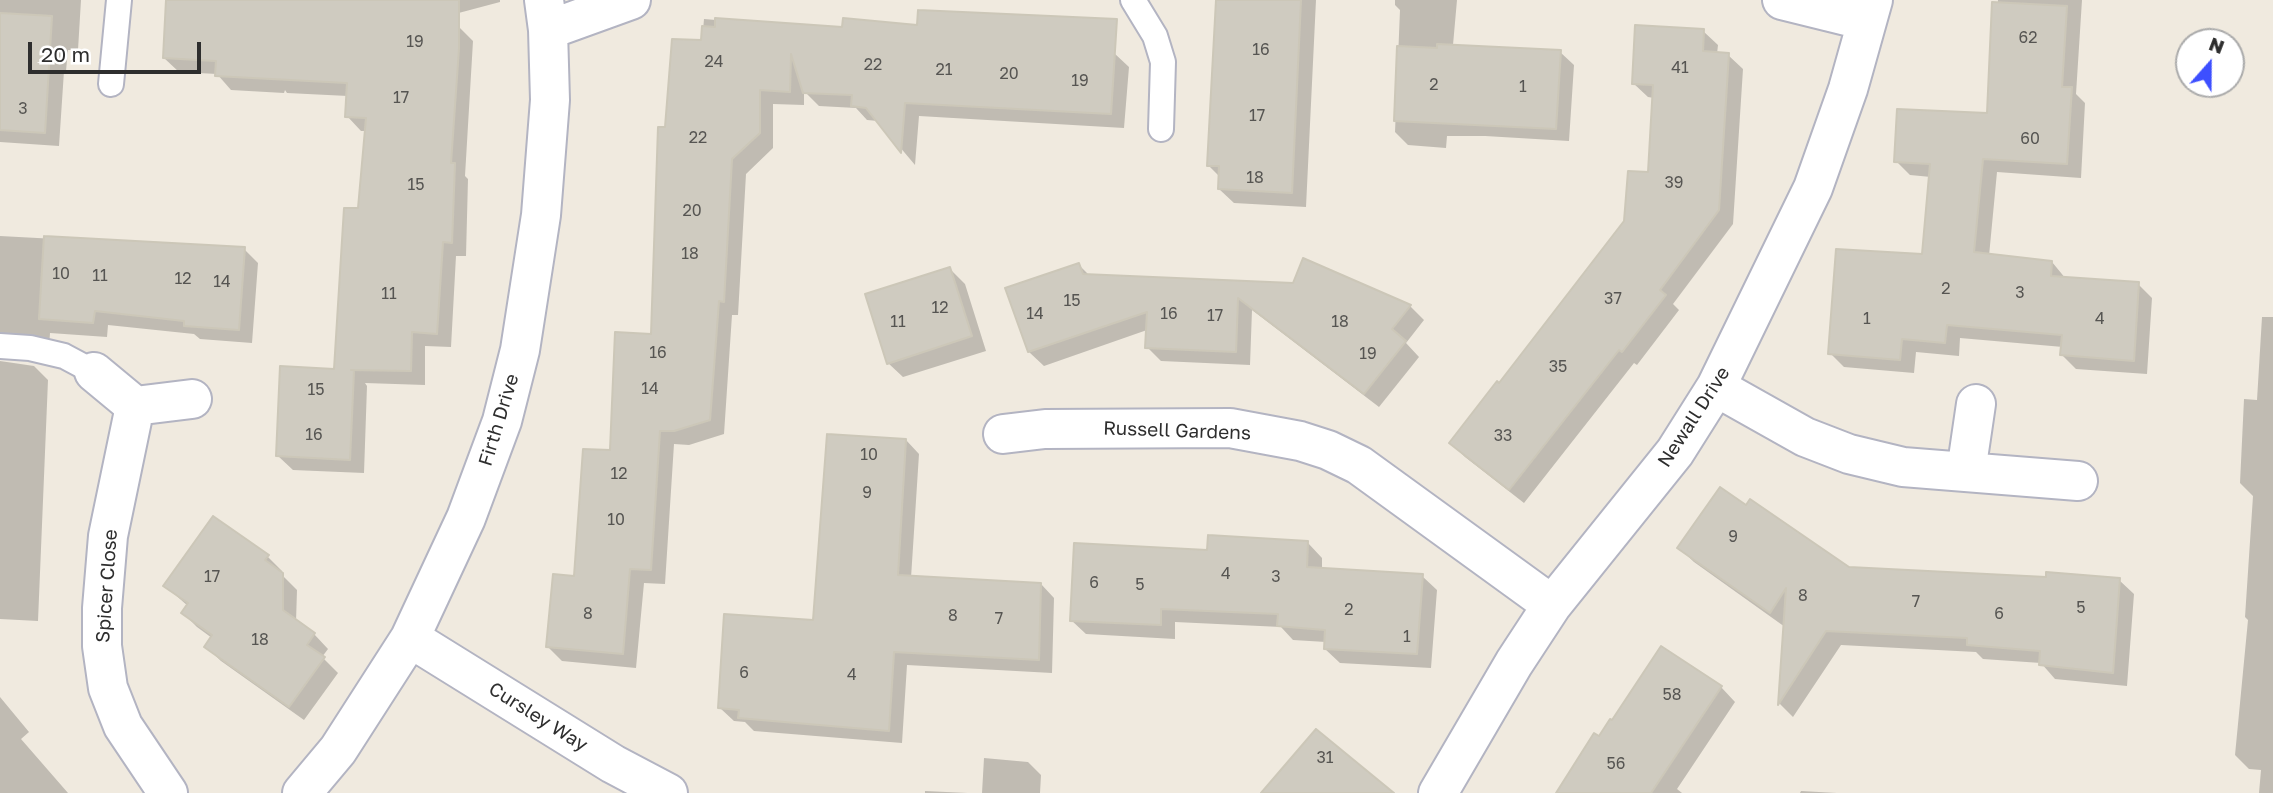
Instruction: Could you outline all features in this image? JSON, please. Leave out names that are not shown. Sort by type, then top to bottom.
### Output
[{"type":"street","points":[[546,15],[632,0]]},
{"type":"street","points":[[1782,0],[1870,10]]},
{"type":"street","name":"Newall Drive","points":[[1437,793],[1514,663],[1552,605],[1675,452],[1716,387],[1813,188],[1848,89],[1870,10]]},
{"type":"street","name":"Firth Drive","points":[[302,793],[338,750],[410,638],[466,518],[502,421],[520,350],[541,215],[550,100],[546,15]]},
{"type":"street","points":[[94,372],[135,406],[192,399]]},
{"type":"street","points":[[1716,387],[1805,438],[1849,454],[1903,467],[2078,481]]},
{"type":"street","points":[[1966,472],[1976,404]]},
{"type":"street","name":"Spicer Close","points":[[135,406],[108,536],[102,646],[108,688],[122,726],[168,793]]},
{"type":"street","name":"Russell Gardens","points":[[1003,433],[1045,429],[1230,428],[1319,447],[1359,465],[1552,605]]},
{"type":"street","name":"Cursley Way","points":[[410,638],[614,764],[668,793]]},
{"type":"lane","points":[[111,84],[119,0]]},
{"type":"lane","points":[[1133,0],[1155,36],[1163,62],[1161,129]]},
{"type":"lane","points":[[0,346],[30,348],[64,356],[94,372]]},
{"type":"building","points":[[166,0],[459,0],[459,48],[451,163],[455,163],[452,243],[443,242],[437,334],[412,332],[411,371],[354,370],[350,460],[276,456],[280,366],[334,369],[344,208],[358,208],[366,118],[345,117],[347,83],[215,76],[216,61],[163,58]]},
{"type":"building","points":[[1216,0],[1301,0],[1292,193],[1218,189],[1219,166],[1207,166]]},
{"type":"building","points":[[1992,2],[2067,6],[2062,87],[2072,87],[2067,164],[1983,159],[1974,252],[2052,261],[2051,276],[2139,282],[2134,361],[2060,355],[2062,335],[1947,325],[1945,343],[1902,339],[1900,360],[1828,354],[1836,249],[1922,254],[1930,164],[1894,162],[1897,109],[1987,113]]},
{"type":"building","points":[[918,10],[1117,19],[1111,114],[905,103],[901,153],[866,108],[851,106],[852,95],[803,93],[791,54],[790,92],[760,90],[760,133],[732,159],[724,302],[719,301],[710,420],[674,431],[660,431],[651,570],[630,569],[623,654],[546,647],[553,574],[574,576],[583,449],[610,450],[615,332],[651,334],[658,127],[665,127],[672,39],[701,40],[702,26],[715,27],[715,18],[842,27],[843,18],[917,25]]},
{"type":"building","points":[[0,13],[52,16],[45,133],[0,130]]},
{"type":"building","points":[[1635,25],[1704,29],[1703,51],[1729,53],[1719,210],[1660,290],[1666,295],[1622,352],[1619,350],[1509,490],[1449,443],[1497,381],[1499,383],[1624,221],[1628,171],[1648,172],[1653,85],[1632,84]]},
{"type":"building","points":[[1437,44],[1561,50],[1556,129],[1394,121],[1397,46],[1437,48]]},
{"type":"building","points":[[44,236],[245,247],[239,330],[184,326],[184,321],[95,311],[93,323],[39,319]]},
{"type":"building","points":[[1303,258],[1411,305],[1392,329],[1406,341],[1364,394],[1238,298],[1236,352],[1145,348],[1147,312],[1028,352],[1005,288],[1079,263],[1083,274],[1293,283]]},
{"type":"building","points":[[950,267],[972,336],[887,364],[865,294]]},
{"type":"building","points":[[827,434],[906,439],[898,575],[1041,583],[1039,660],[894,652],[889,731],[738,718],[739,710],[718,708],[724,614],[813,620]]},
{"type":"building","points":[[1720,487],[1746,505],[1750,499],[1849,567],[2046,577],[2046,572],[2120,578],[2113,673],[2039,665],[2040,651],[1967,645],[1967,638],[1826,631],[1778,705],[1786,588],[1770,613],[1677,548]]},
{"type":"building","points":[[213,516],[269,555],[265,560],[283,573],[283,610],[315,633],[307,645],[325,657],[289,707],[204,647],[212,635],[181,613],[188,603],[163,586]]},
{"type":"building","points":[[1208,535],[1308,541],[1307,567],[1423,574],[1417,654],[1324,649],[1325,630],[1277,626],[1278,614],[1161,609],[1161,625],[1070,621],[1074,543],[1207,550]]},
{"type":"building","points":[[1661,646],[1722,686],[1651,793],[1556,793],[1594,733],[1599,736],[1610,719],[1612,720]]},
{"type":"building","points":[[1316,729],[1394,793],[1261,793]]}]
